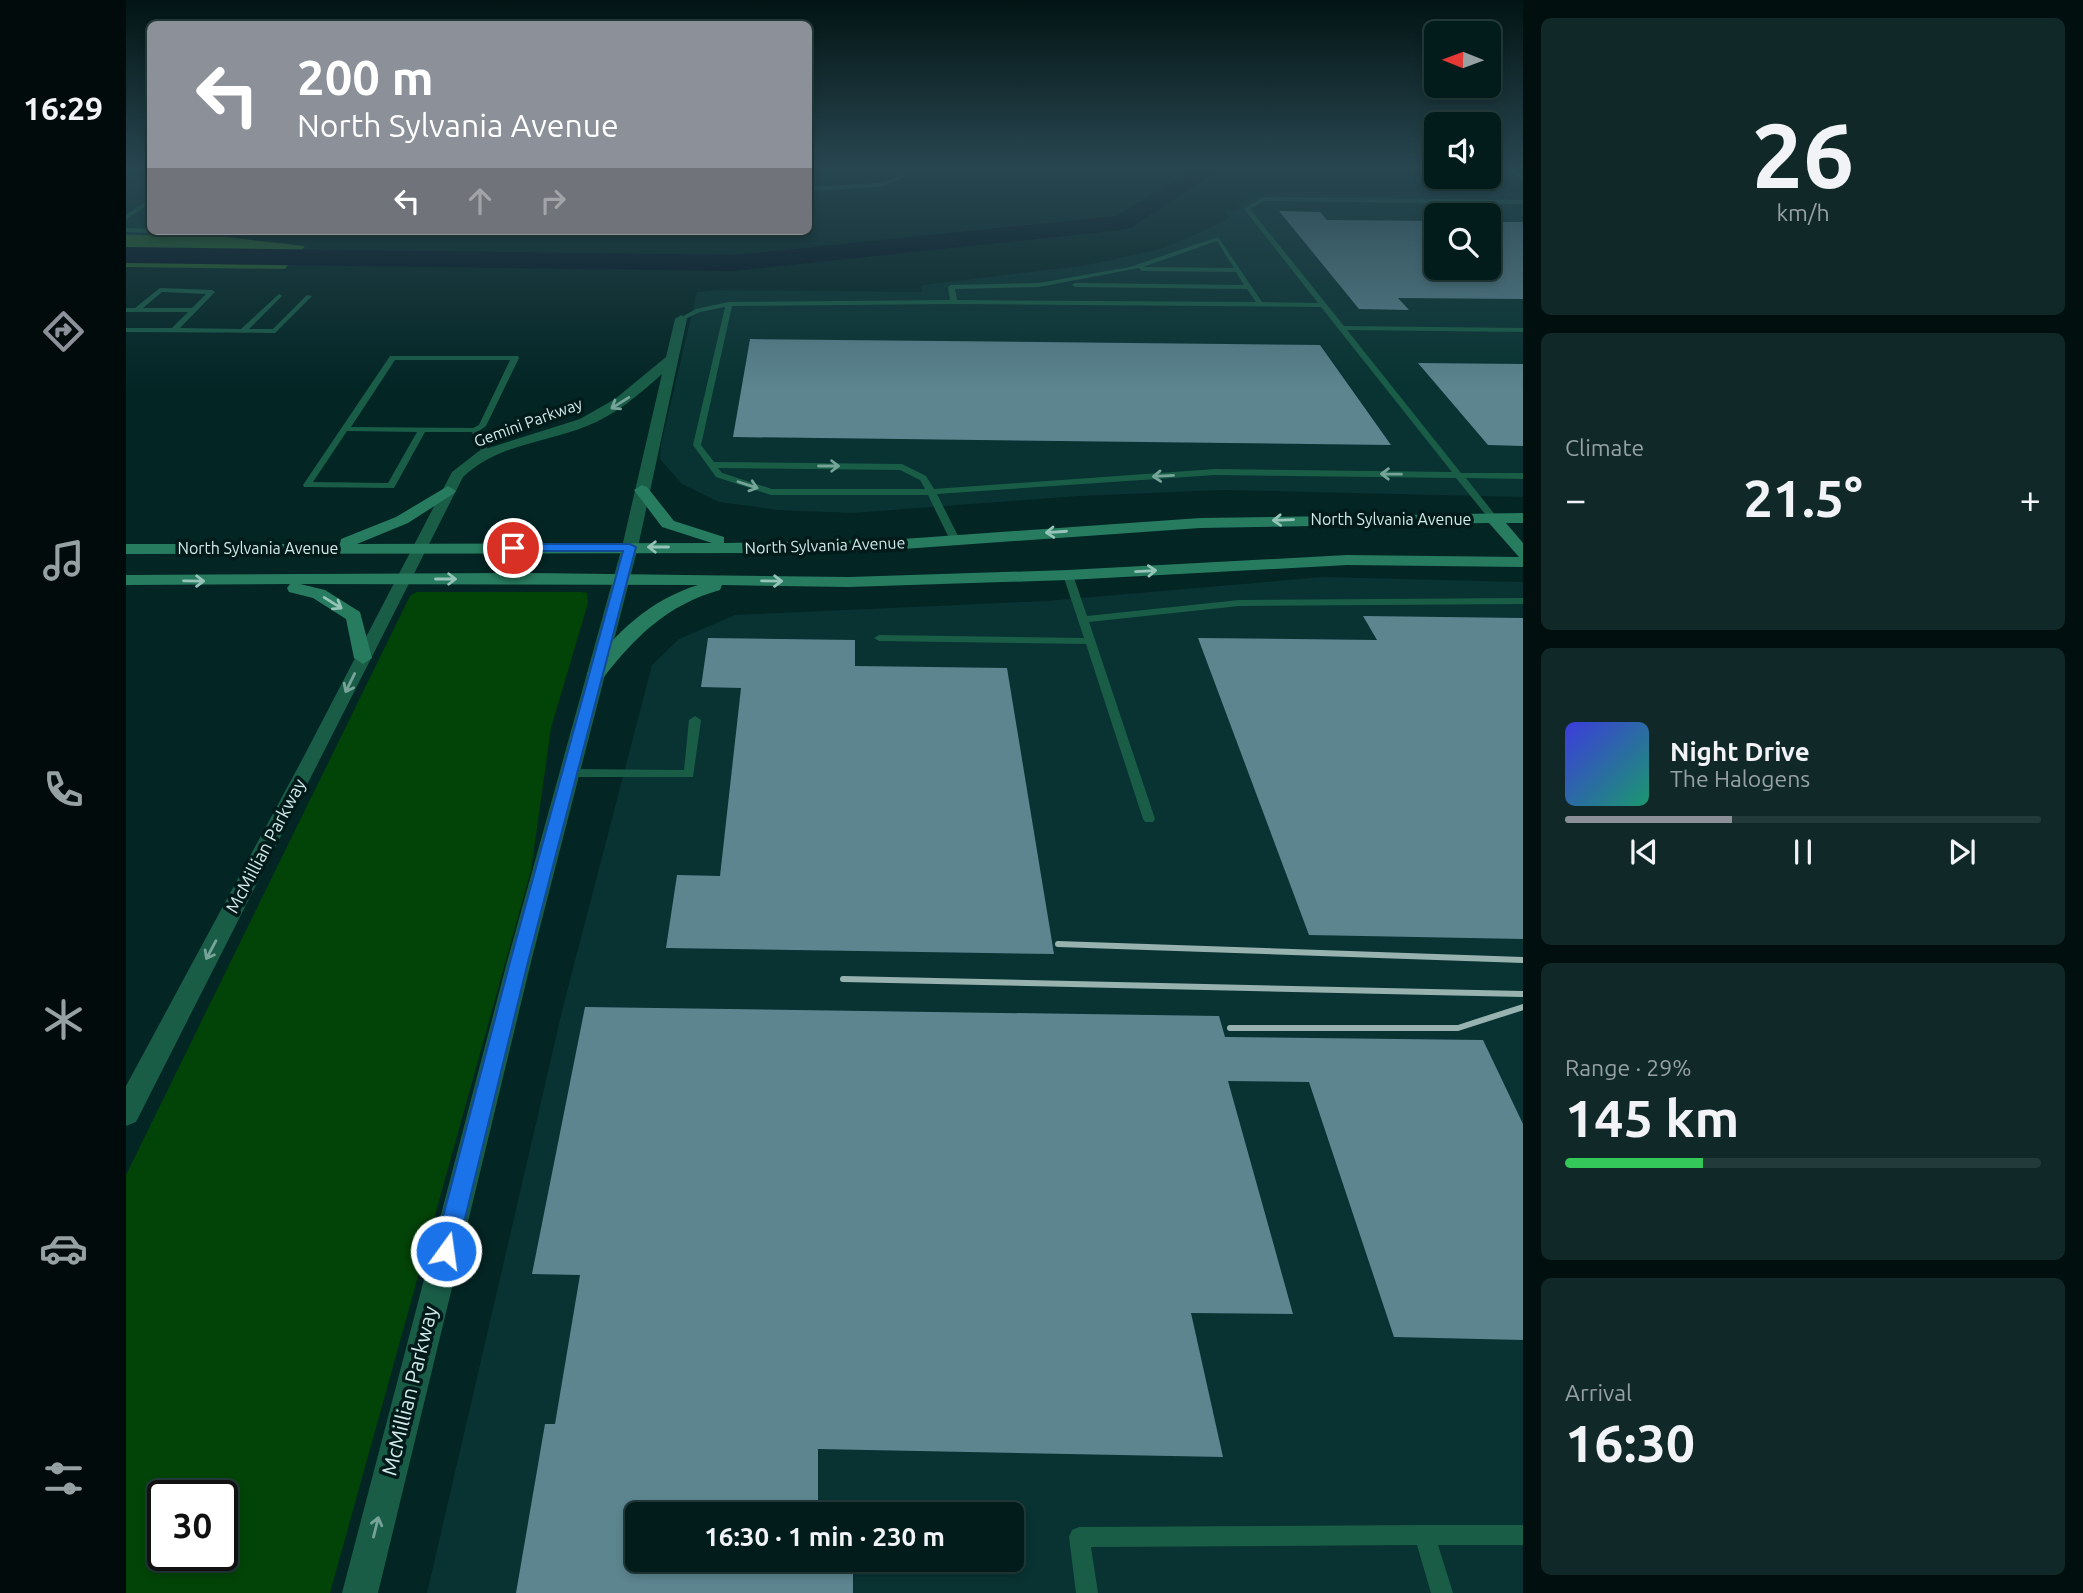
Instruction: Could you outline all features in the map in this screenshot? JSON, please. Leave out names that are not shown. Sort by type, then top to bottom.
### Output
[{"type":"main road","points":[[642,490],[668,524],[703,537],[768,548]]},
{"type":"main road","points":[[327,548],[402,520],[448,491]]},
{"type":"main road","name":"North Sylvania Avenue","points":[[126,549],[768,548],[955,540],[1226,522],[1523,518]]},
{"type":"main road","points":[[1493,519],[1523,553]]},
{"type":"main road","name":"North Sylvania Avenue","points":[[126,580],[849,582],[1068,575],[1348,560],[1523,562]]},
{"type":"main road","points":[[596,674],[635,625],[656,608],[697,590],[740,580]]},
{"type":"main road","points":[[269,582],[319,594],[354,616],[363,658]]},
{"type":"street","points":[[621,580],[681,319]]},
{"type":"street","name":"Gemini Parkway","points":[[403,579],[448,491],[465,466],[486,454],[582,423],[608,410],[633,395],[671,359]]},
{"type":"street","name":"McMillian Parkway","points":[[126,1113],[403,579]]},
{"type":"street","name":"McMillian Parkway","points":[[360,1593],[621,580]]},
{"type":"lane","points":[[1040,285],[1131,269],[1214,240]]},
{"type":"lane","points":[[1219,240],[1260,304]]},
{"type":"lane","points":[[1273,240],[1493,519]]},
{"type":"lane","points":[[1131,269],[1237,270]]},
{"type":"lane","points":[[954,302],[951,287],[1249,287]]},
{"type":"lane","points":[[138,309],[160,290],[212,292],[174,330]]},
{"type":"lane","points":[[244,330],[279,296]]},
{"type":"lane","points":[[126,330],[275,331],[309,296]]},
{"type":"lane","points":[[681,319],[698,310],[729,304],[954,302],[1325,305]]},
{"type":"lane","points":[[729,304],[697,445],[719,475],[771,492],[932,492],[1215,472],[1523,475]]},
{"type":"lane","points":[[126,310],[194,310]]},
{"type":"lane","points":[[1343,328],[1523,330]]},
{"type":"lane","points":[[345,429],[423,429],[475,430],[482,426],[515,358],[393,358],[306,485],[391,486],[423,429]]},
{"type":"lane","points":[[475,430],[486,454]]},
{"type":"lane","points":[[712,465],[902,467],[923,478],[955,540]]},
{"type":"lane","points":[[1068,575],[1149,819]]},
{"type":"lane","points":[[1083,620],[1239,603],[1523,601]]},
{"type":"lane","points":[[879,638],[1090,642]]},
{"type":"lane","points":[[570,773],[689,774],[695,720]]},
{"type":"lane","points":[[1423,1535],[1442,1593]]},
{"type":"lane","points":[[1087,1593],[1079,1537],[1523,1535]]},
{"type":"shaded area","points":[[1181,240],[1424,240],[1424,280],[1501,280],[1501,240],[1523,240],[1523,497],[1223,490],[1079,496],[852,513],[778,510],[719,502],[682,484],[660,459],[661,444],[697,292],[922,292],[922,285],[1082,266],[1162,249]]},
{"type":"shaded area","points":[[1323,577],[1523,582],[1523,1593],[427,1593],[563,1007],[652,665],[679,639],[735,615],[1046,601]]},
{"type":"green space","points":[[126,240],[256,240],[305,246],[285,269],[126,267]]},
{"type":"green space","points":[[416,592],[587,593],[588,603],[551,728],[531,870],[330,1593],[126,1593],[126,1175],[410,596]]},
{"type":"building","points":[[1303,240],[1424,240],[1424,280],[1501,280],[1501,240],[1523,240],[1523,299],[1398,298],[1409,310],[1359,309]]},
{"type":"building","points":[[750,339],[1320,345],[1391,445],[733,437]]},
{"type":"building","points":[[1418,363],[1523,364],[1523,446],[1488,445]]},
{"type":"building","points":[[1363,616],[1523,618],[1523,939],[1309,935],[1198,638],[1377,640]]},
{"type":"building","points":[[708,638],[855,640],[855,666],[1007,668],[1054,954],[666,948],[677,875],[720,876],[741,688],[701,687]]},
{"type":"building","points":[[585,1007],[1219,1016],[1225,1037],[1483,1040],[1523,1124],[1523,1340],[1394,1337],[1309,1082],[1228,1081],[1293,1314],[1191,1313],[1223,1457],[818,1449],[818,1502],[625,1502],[625,1572],[853,1572],[853,1593],[516,1593],[545,1424],[555,1424],[580,1275],[532,1274]]},
{"type":"waterway","points":[[126,255],[734,263],[954,240]]},
{"type":"railway","points":[[1058,944],[1523,960]]},
{"type":"railway","points":[[843,979],[1523,994]]},
{"type":"railway","points":[[1230,1028],[1458,1028],[1523,1007]]},
{"type":"route","points":[[446,1251],[519,962],[630,547],[513,548]]}]
